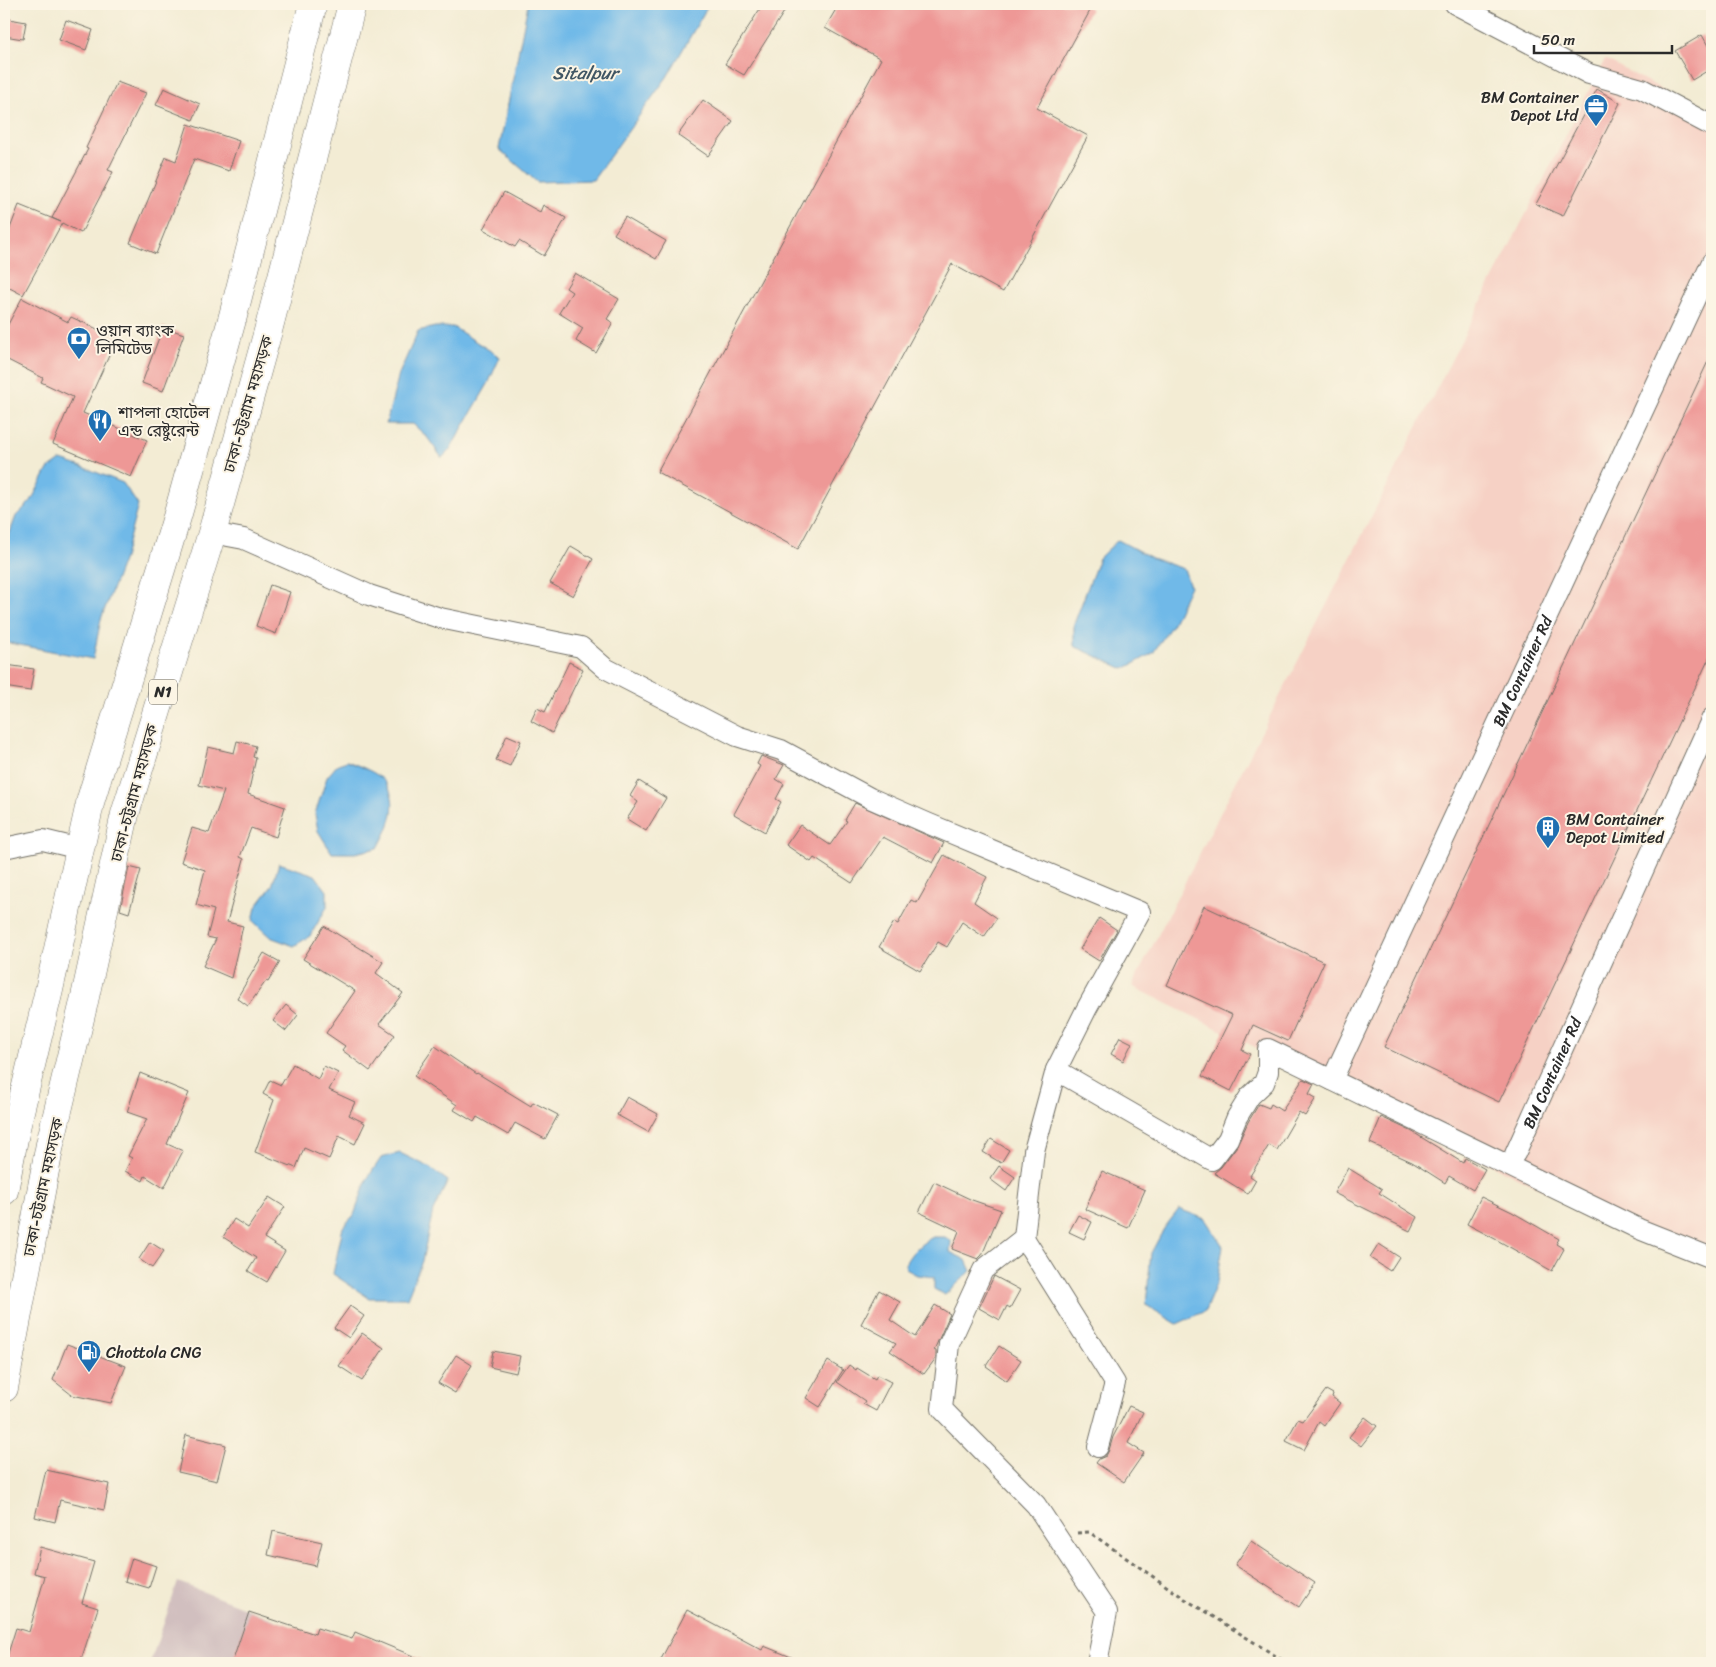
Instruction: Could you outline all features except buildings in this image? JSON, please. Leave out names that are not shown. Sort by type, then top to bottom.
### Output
[{"type":"highway","name":"N1","points":[[4,1191],[16,1128],[49,990],[91,799],[177,517],[234,316],[314,4]]},
{"type":"highway","name":"ঢাকা-চট্টগ্রাম মহাসড়ক","points":[[4,1388],[50,1144],[83,1006],[125,814],[212,533],[268,331],[352,4]]},
{"type":"street","points":[[1454,4],[1589,74],[1642,89],[1712,126]]},
{"type":"street","name":"BM Container Rd","points":[[1332,1080],[1712,262]]},
{"type":"street","points":[[212,533],[244,540],[369,595],[440,618],[581,646],[605,668],[737,736],[781,750],[870,798],[1140,912],[1086,1010],[1056,1070],[1034,1152],[1024,1238],[1116,1383],[1098,1447]]},
{"type":"street","name":"BM Container Rd","points":[[1515,1154],[1712,718]]},
{"type":"street","points":[[4,848],[43,840],[80,849]]},
{"type":"street","points":[[1056,1070],[1212,1160],[1228,1139],[1237,1117],[1250,1096],[1264,1083],[1268,1072],[1268,1049],[1639,1229],[1712,1258]]},
{"type":"street","points":[[1024,1238],[983,1270],[979,1278],[949,1344],[942,1409],[1036,1505],[1107,1612],[1097,1663]]},
{"type":"path","points":[[1056,1535],[1089,1532],[1185,1599],[1287,1663]]},
{"type":"shaded area","name":"BM Container Depot Ltd","points":[[1605,59],[1712,116],[1712,1265],[1652,1244],[1132,986]]},
{"type":"shaded area","points":[[178,1582],[386,1663],[150,1663]]},
{"type":"water","name":"Sitalpur","points":[[528,4],[709,4],[667,77],[593,180],[537,182],[499,149]]},
{"type":"water","points":[[435,327],[453,327],[500,357],[488,384],[449,451],[442,458],[427,437],[413,424],[386,424],[399,374],[418,331]]},
{"type":"water","points":[[61,460],[123,483],[138,505],[124,558],[101,619],[93,659],[4,642],[4,549],[16,516],[31,501],[48,469]]},
{"type":"water","points":[[1118,540],[1152,558],[1184,569],[1190,586],[1173,623],[1153,653],[1124,669],[1074,646],[1074,624],[1099,558]]},
{"type":"water","points":[[347,761],[373,772],[385,782],[392,798],[392,815],[378,848],[355,853],[332,853],[318,831],[315,814],[327,777],[338,764]]},
{"type":"water","points":[[279,863],[315,875],[327,891],[327,907],[310,936],[294,946],[270,937],[253,921],[256,907],[272,886]]},
{"type":"water","points":[[400,1153],[429,1167],[448,1181],[433,1211],[422,1261],[407,1298],[369,1298],[333,1274],[343,1227],[354,1215],[367,1179],[381,1158]]},
{"type":"water","points":[[1179,1209],[1205,1219],[1223,1246],[1217,1282],[1205,1311],[1177,1324],[1146,1305],[1151,1253],[1165,1227]]},
{"type":"water","points":[[933,1237],[945,1237],[951,1241],[950,1252],[966,1260],[971,1271],[945,1295],[934,1289],[934,1277],[917,1275],[906,1269],[905,1264],[908,1259],[920,1245]]},
{"type":"place","name":"BM Container Depot Ltd","points":[[1596,127]]},
{"type":"place","name":"ওয়ান ব্যাংক লিমিটেড","points":[[79,360]]},
{"type":"place","name":"শাপলা হোটেল এন্ড রেষ্টুরেন্ট","points":[[100,442]]},
{"type":"place","name":"BM Container Depot Limited","points":[[1548,849]]},
{"type":"place","name":"Chottola CNG","points":[[89,1373]]}]
